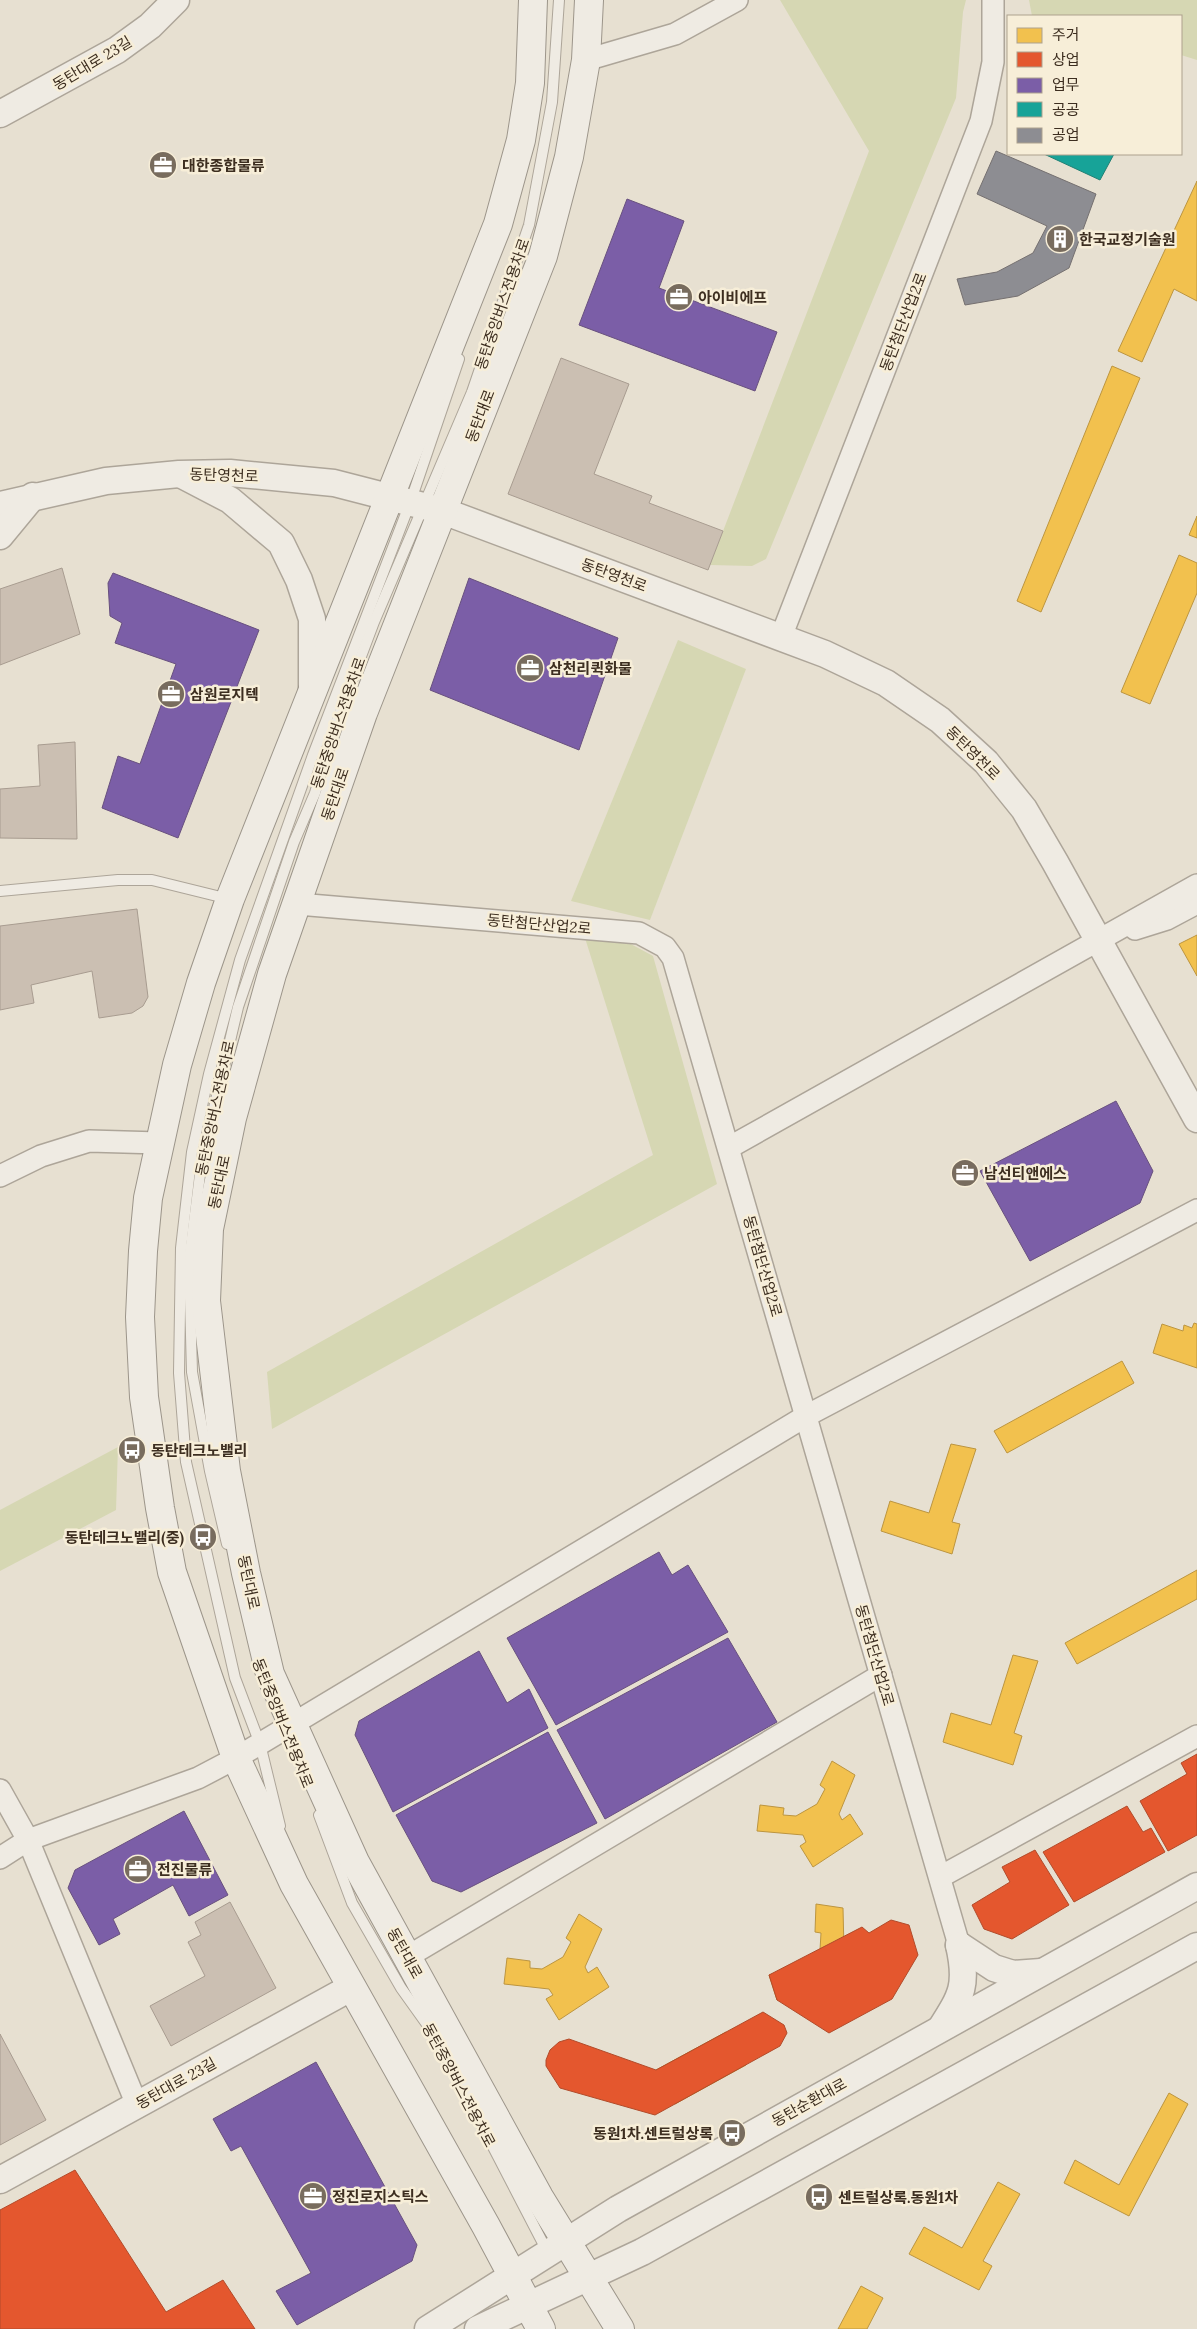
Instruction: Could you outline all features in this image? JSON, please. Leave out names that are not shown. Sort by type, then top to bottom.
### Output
[{"type":"main road","points":[[417,505],[521,140],[530,83],[533,0]]},
{"type":"main road","name":"동탄대로","points":[[541,2329],[294,1884],[236,1758],[172,1572],[160,1508],[144,1397],[140,1317],[148,1198],[177,1065],[201,983],[230,899],[312,692],[417,505],[543,256],[569,157],[586,60],[589,0]]},
{"type":"main road","name":"동탄대로","points":[[417,505],[363,713],[298,904],[272,974],[232,1118],[209,1229],[206,1301],[226,1471],[246,1573],[285,1728],[355,1862],[539,2197],[558,2248],[589,2277],[620,2329]]},
{"type":"street","name":"동탄대로 23길","points":[[0,114],[118,50],[150,26],[176,0]]},
{"type":"street","points":[[586,60],[675,34],[738,0]]},
{"type":"street","name":"동탄첨단산업2로","points":[[781,637],[981,121],[993,62],[993,0]]},
{"type":"street","name":"동탄영천로","points":[[0,504],[106,481],[179,474],[230,473],[334,483],[417,505],[781,637],[825,654],[886,683],[940,720],[986,762],[1024,809],[1197,1118]]},
{"type":"street","points":[[179,474],[230,500],[281,543],[299,580],[312,619],[312,692]]},
{"type":"street","points":[[0,491],[33,496]]},
{"type":"street","points":[[0,536],[33,496]]},
{"type":"street","points":[[730,1147],[1197,884]]},
{"type":"street","points":[[1099,940],[1167,919],[1197,903]]},
{"type":"street","name":"동탄첨단산업2로","points":[[298,904],[640,933],[665,947],[673,958],[730,1147],[959,1945]]},
{"type":"street","points":[[0,1176],[41,1156],[89,1141],[159,1143]]},
{"type":"street","points":[[0,1858],[28,1840],[198,1778],[236,1758],[806,1416],[1197,1210]]},
{"type":"street","points":[[407,1957],[881,1674]]},
{"type":"street","points":[[940,1877],[1197,1736]]},
{"type":"street","points":[[0,1790],[28,1840],[137,2105]]},
{"type":"street","name":"동탄순환대로","points":[[428,2329],[618,2209],[1197,1886]]},
{"type":"street","points":[[959,1945],[992,1967],[1013,1974],[1043,1972]]},
{"type":"street","points":[[940,2030],[955,2007],[962,1988],[965,1971],[959,1945]]},
{"type":"street","points":[[478,2329],[650,2247],[1197,1946]]},
{"type":"street","name":"동탄대로 23길","points":[[0,2180],[352,1986]]},
{"type":"lane","points":[[469,326],[532,140],[544,0]]},
{"type":"lane","name":"동탄중앙버스전용차로","points":[[229,1553],[210,1471],[192,1372],[189,1261],[202,1159],[238,1007],[281,879],[315,792],[337,720],[417,505],[472,392],[528,225],[552,102],[559,0]]},
{"type":"lane","points":[[294,1884],[260,1744],[235,1678],[186,1462],[179,1373],[181,1248],[192,1152],[209,1074],[240,960],[313,755],[417,505],[463,345]]},
{"type":"lane","points":[[0,891],[118,880],[152,880],[230,899]]},
{"type":"lane","name":"동탄중앙버스전용차로","points":[[252,1646],[259,1674],[272,1706]]},
{"type":"lane","name":"동탄중앙버스전용차로","points":[[297,1761],[305,1777]]},
{"type":"lane","name":"동탄중앙버스전용차로","points":[[315,1803],[352,1903],[401,1988],[436,2037],[558,2248]]},
{"type":"green space","points":[[780,0],[966,0],[963,12],[956,98],[766,559],[752,566],[710,565],[869,151]]},
{"type":"green space","points":[[1029,0],[1197,0],[1197,60],[1182,55],[1182,15],[1032,15]]},
{"type":"green space","points":[[678,640],[746,669],[650,920],[571,901]]},
{"type":"green space","points":[[616,936],[653,956],[717,1184],[272,1429],[267,1372],[653,1155],[585,938]]},
{"type":"green space","points":[[118,1447],[116,1510],[0,1571],[0,1510]]},
{"type":"building: 주거","points":[[1197,181],[1197,301],[1174,289],[1142,362],[1118,351]]},
{"type":"building: 주거","points":[[1112,366],[1140,378],[1041,612],[1017,601]]},
{"type":"building: 주거","points":[[1197,516],[1197,538],[1189,535]]},
{"type":"building: 주거","points":[[1179,555],[1197,563],[1197,593],[1150,704],[1121,692]]},
{"type":"building: 주거","points":[[1197,935],[1197,976],[1179,944]]},
{"type":"building: 주거","points":[[1194,1323],[1197,1324],[1197,1368],[1153,1353],[1162,1324],[1183,1331],[1184,1325],[1192,1328]]},
{"type":"building: 주거","points":[[1122,1361],[1134,1383],[1007,1453],[994,1431]]},
{"type":"building: 주거","points":[[951,1444],[976,1449],[952,1522],[960,1524],[952,1554],[881,1531],[890,1501],[929,1513]]},
{"type":"building: 주거","points":[[1197,1570],[1197,1599],[1077,1664],[1065,1643]]},
{"type":"building: 주거","points":[[1013,1655],[1038,1661],[1014,1733],[1022,1736],[1013,1765],[943,1742],[951,1713],[991,1725]]},
{"type":"building: 주거","points":[[832,1761],[855,1775],[839,1814],[842,1820],[850,1814],[863,1834],[813,1867],[800,1846],[806,1842],[803,1835],[757,1831],[760,1805],[784,1808],[783,1815],[796,1816],[817,1804],[825,1789],[820,1785]]},
{"type":"building: 주거","points":[[816,1904],[843,1908],[844,1950],[850,1955],[855,1945],[875,1958],[843,2009],[822,1995],[826,1989],[821,1985],[777,2000],[769,1975],[792,1968],[794,1974],[806,1970],[820,1950],[821,1933],[815,1932]]},
{"type":"building: 주거","points":[[579,1914],[602,1929],[585,1967],[588,1973],[597,1967],[609,1987],[559,2020],[546,1999],[553,1995],[549,1989],[504,1984],[507,1958],[530,1961],[530,1968],[542,1969],[563,1957],[571,1942],[566,1938]]},
{"type":"building: 주거","points":[[726,2032],[746,2065],[675,2104],[656,2070]]},
{"type":"building: 주거","points":[[1169,2093],[1188,2104],[1129,2216],[1064,2183],[1075,2160],[1119,2185]]},
{"type":"building: 주거","points":[[998,2182],[1020,2194],[983,2261],[992,2266],[979,2290],[909,2254],[924,2227],[962,2248]]},
{"type":"building: 주거","points":[[861,2286],[883,2298],[867,2329],[838,2329]]},
{"type":"building: 상업","points":[[1197,1754],[1197,1835],[1168,1851],[1140,1801],[1187,1774],[1181,1763]]},
{"type":"building: 상업","points":[[1127,1806],[1143,1832],[1151,1828],[1165,1852],[1074,1902],[1043,1852]]},
{"type":"building: 상업","points":[[1035,1850],[1069,1905],[1012,1939],[984,1929],[972,1905],[1010,1882],[1002,1867]]},
{"type":"building: 상업","points":[[891,1920],[909,1925],[918,1955],[892,1999],[829,2033],[777,2000],[769,1975],[862,1927],[869,1933]]},
{"type":"building: 상업","points":[[763,2012],[784,2025],[787,2033],[780,2046],[655,2115],[560,2088],[546,2066],[550,2050],[559,2042],[569,2039],[656,2070]]},
{"type":"building: 상업","points":[[75,2170],[166,2312],[223,2280],[255,2329],[0,2329],[0,2210]]},
{"type":"building: 업무","points":[[627,199],[684,221],[659,288],[777,332],[755,391],[579,325]]},
{"type":"building: 업무","points":[[113,573],[259,630],[178,838],[102,808],[118,756],[140,764],[176,664],[115,643],[122,623],[110,616],[108,583]]},
{"type":"building: 업무","points":[[469,578],[618,638],[579,750],[430,690]]},
{"type":"building: 업무","points":[[1116,1101],[1153,1171],[1140,1203],[1030,1261],[980,1171]]},
{"type":"building: 업무","points":[[659,1552],[672,1575],[688,1565],[728,1632],[556,1725],[507,1638]]},
{"type":"building: 업무","points":[[728,1638],[777,1722],[605,1819],[557,1730]]},
{"type":"building: 업무","points":[[479,1651],[507,1703],[529,1689],[548,1728],[393,1812],[355,1735],[359,1721]]},
{"type":"building: 업무","points":[[548,1732],[597,1823],[461,1892],[432,1881],[396,1815]]},
{"type":"building: 업무","points":[[184,1811],[228,1895],[189,1916],[173,1885],[113,1919],[120,1934],[99,1945],[68,1888],[75,1870]]},
{"type":"building: 업무","points":[[316,2062],[417,2245],[412,2261],[297,2325],[276,2291],[311,2273],[241,2146],[231,2151],[213,2119]]},
{"type":"building: 공공","points":[[1046,155],[1113,155],[1100,180]]},
{"type":"building: 공업","name":"한국교정기술원","points":[[996,151],[1096,194],[1069,268],[1018,296],[965,305],[957,279],[997,272],[1033,253],[1047,226],[977,194]]},
{"type":"building: 기타","points":[[561,358],[629,384],[594,474],[652,496],[649,503],[723,531],[708,570],[508,494]]},
{"type":"building: 기타","points":[[62,568],[80,634],[0,665],[0,589]]},
{"type":"building: 기타","points":[[75,742],[77,839],[0,838],[0,789],[40,786],[38,745]]},
{"type":"building: 기타","points":[[137,909],[148,997],[143,1006],[132,1013],[99,1018],[92,971],[31,985],[34,1003],[0,1010],[0,926]]},
{"type":"building: 기타","points":[[230,1902],[276,1988],[171,2046],[150,2006],[205,1976],[188,1942],[201,1935],[195,1922]]},
{"type":"building: 기타","points":[[0,2034],[46,2120],[0,2145]]},
{"type":"place","name":"대한종합물류","points":[[163,165]]},
{"type":"place","name":"한국교정기술원","points":[[1060,239]]},
{"type":"place","name":"아이비에프","points":[[679,297]]},
{"type":"place","name":"삼천리퀵화물","points":[[530,668]]},
{"type":"place","name":"삼원로지텍","points":[[171,694]]},
{"type":"place","name":"남선티앤에스","points":[[965,1173]]},
{"type":"place","name":"동탄테크노밸리","points":[[132,1450]]},
{"type":"place","name":"동탄테크노밸리(중)","points":[[203,1537]]},
{"type":"place","name":"전진물류","points":[[138,1869]]},
{"type":"place","name":"동원1차.센트럴상록","points":[[732,2133]]},
{"type":"place","name":"정진로지스틱스","points":[[313,2196]]},
{"type":"place","name":"센트럴상록.동원1차","points":[[819,2197]]}]
